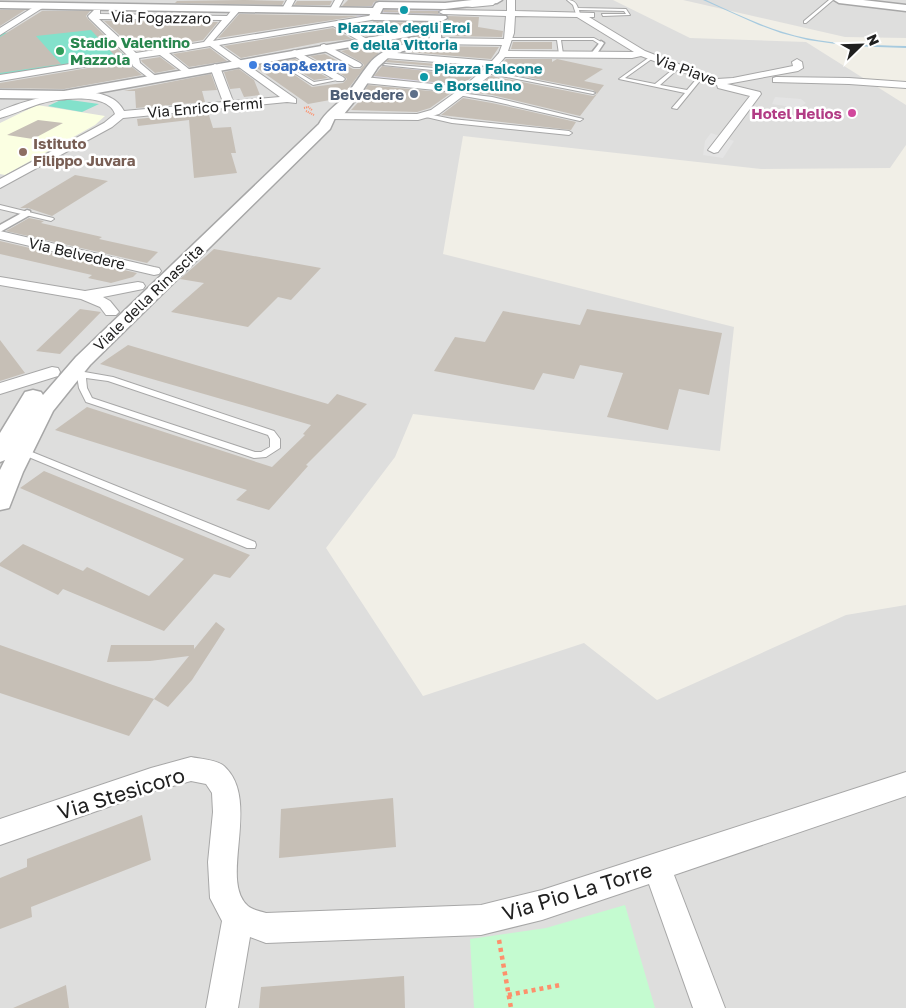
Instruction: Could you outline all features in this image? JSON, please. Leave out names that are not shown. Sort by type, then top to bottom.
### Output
[{"type":"street","points":[[334,10],[339,0]]},
{"type":"street","points":[[438,23],[460,5],[497,0]]},
{"type":"street","points":[[330,116],[428,116],[462,92],[504,54],[509,38],[511,0]]},
{"type":"street","points":[[839,0],[906,8]]},
{"type":"street","points":[[0,5],[43,4],[238,8],[288,5],[376,14],[438,23],[463,41],[509,38]]},
{"type":"street","points":[[2,31],[43,4]]},
{"type":"street","points":[[104,6],[92,16],[134,56],[136,64],[154,79]]},
{"type":"street","points":[[210,43],[208,41],[238,8]]},
{"type":"street","points":[[6,94],[64,95],[105,93],[187,72],[364,40],[438,23],[510,13],[577,12],[603,15]]},
{"type":"street","name":"Via Piave","points":[[577,12],[647,55],[716,82],[734,81],[751,76],[798,68],[797,62]]},
{"type":"street","points":[[0,78],[333,24],[376,14]]},
{"type":"street","name":"Via Fogazzaro","points":[[92,16],[229,18]]},
{"type":"street","name":"Viale della Rinascita","points":[[0,454],[25,408],[52,372],[110,312],[315,124],[339,111],[360,72],[438,23]]},
{"type":"street","name":"Viale della Rinascita","points":[[0,502],[43,409],[77,374],[83,361],[324,126],[330,116],[329,111],[344,94],[362,67],[376,54],[390,47],[425,40],[438,23]]},
{"type":"street","points":[[333,24],[364,40],[383,56],[446,60],[489,66]]},
{"type":"street","points":[[474,32],[509,38]]},
{"type":"street","points":[[446,60],[463,41]]},
{"type":"street","points":[[210,43],[304,109]]},
{"type":"street","points":[[593,55],[601,43]]},
{"type":"street","points":[[324,47],[340,56],[360,72],[462,92]]},
{"type":"street","points":[[160,51],[187,72]]},
{"type":"street","points":[[295,53],[340,79]]},
{"type":"street","points":[[504,54],[647,55]]},
{"type":"street","points":[[312,62],[340,56]]},
{"type":"street","points":[[215,67],[228,104]]},
{"type":"street","points":[[62,68],[86,91]]},
{"type":"street","points":[[734,81],[849,81],[906,85]]},
{"type":"street","points":[[714,150],[756,94],[722,86],[716,82]]},
{"type":"street","points":[[0,184],[108,125],[120,114],[119,109],[105,93],[86,91],[46,98],[5,113]]},
{"type":"street","points":[[5,113],[22,99],[6,94]]},
{"type":"street","name":"Via Enrico Fermi","points":[[120,114],[289,99]]},
{"type":"street","points":[[0,198],[79,154],[80,140]]},
{"type":"street","points":[[0,229],[27,213]]},
{"type":"street","name":"Via Belvedere","points":[[0,235],[154,271]]},
{"type":"street","points":[[0,281],[85,295],[105,304],[110,312]]},
{"type":"street","points":[[85,295],[138,286]]},
{"type":"street","points":[[0,389],[52,372]]},
{"type":"street","name":"Via Stesicoro","points":[[0,832],[151,780],[191,769],[214,774],[225,789],[227,812],[222,862],[225,898],[238,918]]},
{"type":"street","name":"Via Pio La Torre","points":[[238,918],[266,928],[481,920],[542,905],[906,784]]},
{"type":"street","points":[[657,867],[709,1008]]},
{"type":"street","points":[[222,1008],[238,918]]},
{"type":"lane","points":[[569,0],[575,4],[577,12],[626,10],[628,15],[603,15]]},
{"type":"lane","points":[[805,22],[832,0]]},
{"type":"lane","points":[[509,38],[594,39],[601,43]]},
{"type":"lane","points":[[559,39],[561,54]]},
{"type":"lane","points":[[647,55],[621,79],[689,92]]},
{"type":"lane","points":[[383,56],[472,73],[489,66],[593,93]]},
{"type":"lane","points":[[312,62],[287,67],[313,84],[340,79]]},
{"type":"lane","points":[[656,86],[677,66]]},
{"type":"lane","points":[[675,108],[701,77]]},
{"type":"lane","points":[[462,92],[580,119]]},
{"type":"lane","points":[[428,116],[569,133]]},
{"type":"lane","points":[[0,207],[52,219]]},
{"type":"lane","points":[[77,374],[110,379],[271,433],[275,439],[275,448],[263,455],[254,455],[89,400],[77,374]]},
{"type":"lane","points":[[22,451],[252,546]]},
{"type":"path","points":[[304,109],[310,114]]},
{"type":"path","points":[[495,916],[511,1008]]},
{"type":"path","points":[[508,995],[560,985]]},
{"type":"shaded area","points":[[0,0],[613,0],[690,38],[806,42],[906,105],[906,145],[890,168],[761,169],[463,136],[443,254],[734,327],[720,451],[413,414],[395,457],[326,548],[423,696],[584,643],[657,700],[846,615],[906,605],[906,1008],[0,1008]]},
{"type":"shaded area","points":[[683,0],[906,0],[906,38],[845,37]]},
{"type":"shaded area","name":"Piazzale degli Eroi e della Vittoria","points":[[370,3],[449,4],[445,7],[441,20],[367,20],[356,17]]},
{"type":"shaded area","name":"Piazza Falcone e Borsellino","points":[[382,66],[476,74],[460,88],[372,79]]},
{"type":"shaded area","points":[[775,97],[801,99],[806,103],[798,108],[772,104]]},
{"type":"shaded area","name":"Istituto Filippo Juvara","points":[[37,105],[105,116],[95,125],[5,175],[0,174],[0,123]]},
{"type":"shaded area","points":[[711,133],[734,141],[723,158],[703,155],[705,141]]},
{"type":"green space","name":"Stadio Valentino Mazzola","points":[[92,24],[124,55],[0,75],[0,33],[39,31]]},
{"type":"green space","points":[[63,99],[99,104],[82,112],[48,106]]},
{"type":"green space","points":[[625,905],[655,1008],[474,1008],[470,939],[546,928]]},
{"type":"building","points":[[348,0],[379,0],[374,2],[372,6],[342,6]]},
{"type":"building","points":[[177,1],[284,1],[282,5],[175,3]]},
{"type":"building","points":[[297,1],[332,1],[330,5],[294,5]]},
{"type":"building","points":[[0,10],[25,10],[0,26]]},
{"type":"building","points":[[384,10],[438,11],[439,14],[383,12]]},
{"type":"building","points":[[42,11],[90,11],[86,16],[88,19],[123,54],[114,55],[91,30],[36,36],[61,64],[0,73],[0,37]]},
{"type":"building","points":[[239,14],[358,16],[218,38]]},
{"type":"building","points":[[448,16],[479,17],[478,27],[503,31],[502,37],[443,36],[442,31],[436,28],[430,30],[428,37],[383,50],[385,47],[379,44],[417,37],[420,32],[413,28],[366,36],[348,26],[373,22],[442,23],[448,20]]},
{"type":"building","points":[[104,21],[218,22],[203,40],[137,51]]},
{"type":"building","points":[[333,28],[352,39],[323,42],[241,58],[224,46]]},
{"type":"building","points":[[513,42],[552,42],[552,49],[511,49]]},
{"type":"building","points":[[365,46],[379,53],[368,63],[341,98],[308,104],[254,66],[295,59],[300,62],[283,67],[312,87],[343,83],[347,79],[344,76],[310,56],[325,54],[353,69],[360,69],[364,65],[361,62],[341,51]]},
{"type":"building","points":[[433,46],[499,47],[491,59],[407,52]]},
{"type":"building","points":[[210,48],[227,61],[189,67],[173,54]]},
{"type":"building","points":[[160,57],[176,69],[155,73],[141,60]]},
{"type":"building","points":[[506,59],[552,59],[552,62],[557,59],[603,69],[584,81],[604,85],[580,116],[492,95],[471,92],[491,76],[593,96],[597,94],[593,90],[496,71]]},
{"type":"building","points":[[388,60],[473,67],[470,69],[386,62]]},
{"type":"building","points":[[129,61],[132,67],[142,75],[64,89],[0,88],[0,83]]},
{"type":"building","points":[[308,66],[328,78],[314,80],[296,69]]},
{"type":"building","name":"Piazza Falcone e Borsellino","points":[[382,66],[472,76],[483,68],[462,85],[374,76]]},
{"type":"building","points":[[239,69],[254,80],[260,95],[244,97],[240,88],[230,89],[224,72]]},
{"type":"building","points":[[211,74],[217,90],[202,91],[205,102],[136,108],[135,91],[124,91]]},
{"type":"building","points":[[368,85],[451,93],[430,108],[417,112],[351,110],[367,93],[363,94]]},
{"type":"building","points":[[463,98],[576,122],[571,130],[441,115]]},
{"type":"building","points":[[208,112],[213,128],[231,127],[236,153],[231,153],[237,173],[194,178],[189,120],[138,126],[137,119]]},
{"type":"building","points":[[38,120],[63,123],[33,139],[7,135]]},
{"type":"building","points":[[75,175],[108,181],[52,216],[28,208],[20,208]]},
{"type":"building","points":[[29,218],[44,221],[41,223],[102,237],[99,239],[158,252],[147,263],[6,231]]},
{"type":"building","points":[[0,241],[137,273],[133,277],[111,283],[88,278],[92,275],[0,254]]},
{"type":"building","points":[[214,249],[321,268],[291,300],[278,297],[248,327],[171,312],[204,283],[180,279]]},
{"type":"building","points":[[80,309],[101,312],[60,354],[36,351]]},
{"type":"building","points":[[587,309],[722,333],[709,395],[679,389],[668,430],[607,417],[623,373],[580,365],[574,379],[543,373],[534,390],[434,371],[455,337],[485,342],[503,311],[580,325]]},
{"type":"building","points":[[0,340],[25,373],[0,381]]},
{"type":"building","points":[[128,345],[328,404],[337,394],[367,404],[306,465],[308,466],[269,510],[236,500],[247,490],[55,430],[87,407],[272,467],[305,435],[303,434],[311,425],[100,364]]},
{"type":"building","points":[[44,471],[250,555],[230,578],[214,574],[164,631],[63,589],[58,595],[0,566],[0,563],[23,544],[83,571],[87,567],[149,596],[184,559],[20,488]]},
{"type":"building","points":[[216,622],[225,629],[192,680],[168,707],[154,699],[189,656],[150,661],[107,662],[111,645],[194,645],[194,649]]},
{"type":"building","points":[[0,645],[154,699],[129,736],[0,693]]},
{"type":"building","points":[[393,798],[396,847],[279,858],[281,809]]},
{"type":"building","points":[[142,815],[151,860],[31,907],[32,917],[0,929],[0,878],[27,867],[27,859]]},
{"type":"building","points":[[404,976],[405,1008],[259,1008],[261,987]]},
{"type":"building","points":[[66,985],[69,1008],[13,1008]]},
{"type":"waterway","points":[[704,0],[748,20],[794,36],[821,42],[850,45],[906,47]]},
{"type":"place","name":"Piazzale degli Eroi e della Vittoria","points":[[404,10]]},
{"type":"place","name":"Stadio Valentino Mazzola","points":[[60,51]]},
{"type":"place","name":"soap&extra","points":[[253,65]]},
{"type":"place","name":"Piazza Falcone e Borsellino","points":[[424,77]]},
{"type":"place","name":"Belvedere","points":[[414,94]]},
{"type":"place","name":"Hotel Helios","points":[[852,113]]},
{"type":"place","name":"Istituto Filippo Juvara","points":[[23,152]]}]
